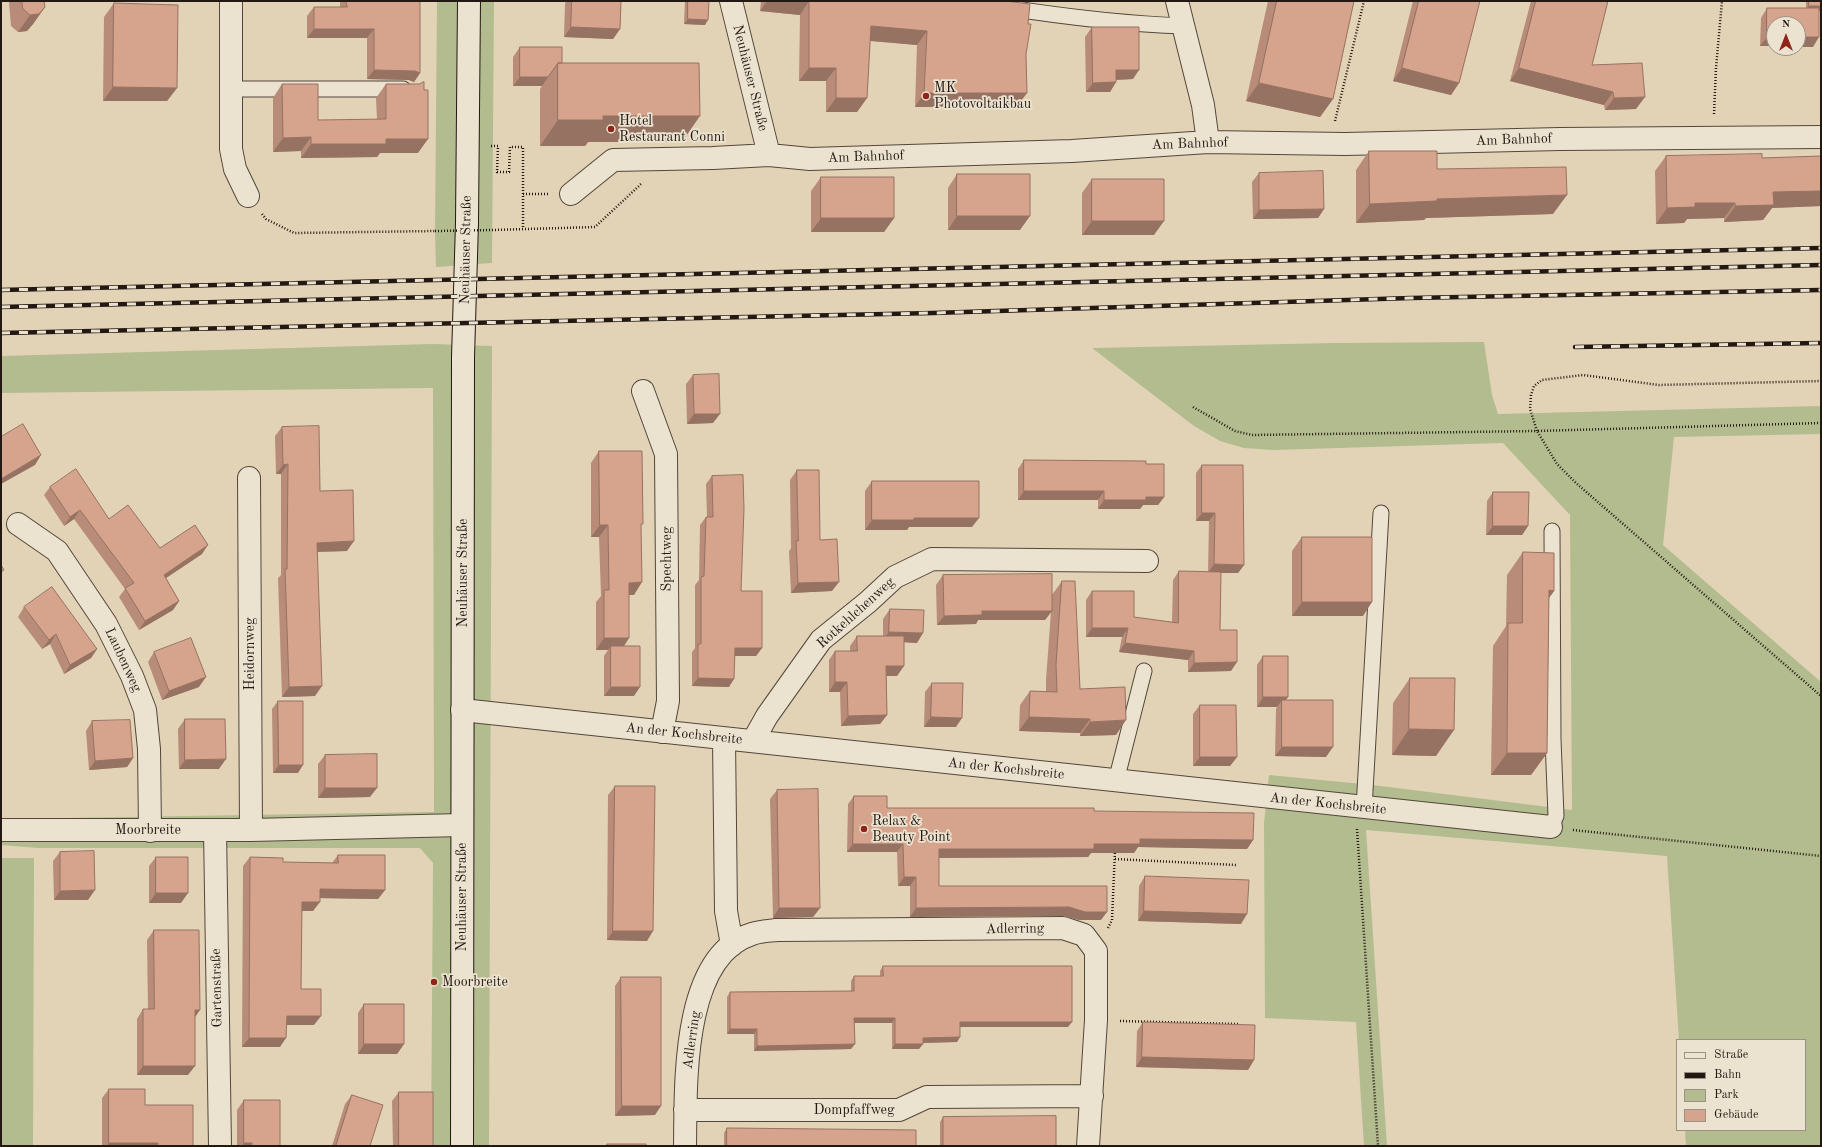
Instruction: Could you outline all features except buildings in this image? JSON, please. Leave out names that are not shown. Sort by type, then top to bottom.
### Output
[{"type":"street","points":[[232,1],[232,149],[235,169],[248,196]]},
{"type":"street","name":"Neuhäuser Straße","points":[[462,1146],[463,364],[467,223],[469,1]]},
{"type":"street","name":"Neuhäuser Straße","points":[[731,1],[769,155]]},
{"type":"street","points":[[1177,1],[1203,105],[1208,142]]},
{"type":"street","name":"Am Bahnhof","points":[[571,194],[613,160],[713,158],[769,155],[810,159],[1072,151],[1208,142],[1345,144],[1560,139],[1821,137]]},
{"type":"street","name":"Spechtweg","points":[[643,391],[666,454],[668,701],[662,732]]},
{"type":"street","name":"Heidornweg","points":[[250,478],[251,830]]},
{"type":"street","name":"Laubenweg","points":[[18,524],[57,551],[106,624],[132,676],[145,710],[149,749],[150,831]]},
{"type":"street","name":"Rotkehlchenweg","points":[[753,742],[767,716],[821,640],[868,602],[895,577],[932,559],[995,558],[1147,561]]},
{"type":"street","name":"An der Kochsbreite","points":[[462,710],[1551,827]]},
{"type":"street","points":[[724,739],[726,911],[732,945]]},
{"type":"street","name":"Moorbreite","points":[[1,830],[251,830],[462,825]]},
{"type":"street","name":"Gartenstraße","points":[[215,830],[220,1146]]},
{"type":"street","name":"Adlerring","points":[[685,1146],[688,1056],[692,1024],[700,991],[712,966],[732,945],[752,934],[777,930],[1063,928],[1084,934],[1096,951]]},
{"type":"street","points":[[1088,1146],[1096,1020],[1096,951]]},
{"type":"street","name":"Dompfaffweg","points":[[685,1110],[899,1110],[927,1097],[1092,1096]]},
{"type":"lane","points":[[996,6],[1055,15],[1152,25],[1184,26]]},
{"type":"lane","points":[[232,89],[409,89]]},
{"type":"lane","points":[[1359,807],[1381,513]]},
{"type":"lane","points":[[1551,827],[1556,816],[1553,739],[1552,531]]},
{"type":"lane","points":[[1116,781],[1144,671]]},
{"type":"path","points":[[1330,143],[1364,1]]},
{"type":"path","points":[[1713,138],[1716,68],[1722,1]]},
{"type":"path","points":[[498,146],[497,172],[509,172],[510,147],[523,147],[523,229]]},
{"type":"path","points":[[248,196],[266,219],[294,233],[595,227],[641,184],[649,184]]},
{"type":"path","points":[[1821,381],[1659,385],[1583,375],[1542,380],[1534,386],[1531,395],[1530,409],[1537,431],[1557,464],[1576,483],[1821,696]]},
{"type":"path","points":[[1193,407],[1235,431],[1252,435],[1537,431],[1821,423]]},
{"type":"path","points":[[1359,807],[1378,1146]]},
{"type":"path","points":[[1551,827],[1821,856]]},
{"type":"path","points":[[1096,951],[1112,920],[1115,843]]},
{"type":"path","points":[[1115,859],[1236,865]]},
{"type":"path","points":[[1096,1020],[1238,1024]]},
{"type":"green space","points":[[437,1],[494,1],[492,263],[436,267]]},
{"type":"green space","points":[[1484,342],[1492,395],[1498,414],[1821,406],[1821,434],[1674,437],[1663,545],[1821,682],[1821,1146],[1686,1146],[1685,1131],[1806,1131],[1806,1039],[1679,1039],[1667,856],[1366,830],[1387,1146],[1364,1146],[1356,1022],[1265,1018],[1264,823],[1269,775],[1373,785],[1572,810],[1570,515],[1503,443],[1273,450],[1244,448],[1220,441],[1194,426],[1092,348],[1335,343]]},
{"type":"green space","points":[[433,344],[492,346],[489,1146],[431,1146],[433,863],[420,848],[38,848],[1,845],[1,819],[434,812],[433,388],[1,393],[1,356]]},
{"type":"green space","points":[[1,858],[34,858],[33,1146],[1,1146]]},
{"type":"railway","points":[[1,290],[1821,248]]},
{"type":"railway","points":[[1,307],[1821,265]]},
{"type":"railway","points":[[1,333],[933,313],[1411,298],[1821,290]]},
{"type":"railway","points":[[1575,347],[1821,343]]},
{"type":"place","name":"MK Photovoltaikbau","points":[[926,96]]},
{"type":"place","name":"Hotel Restaurant Conni","points":[[611,129]]},
{"type":"place","name":"Relax & Beauty Point","points":[[864,829]]},
{"type":"place","name":"Moorbreite","points":[[434,982]]}]
